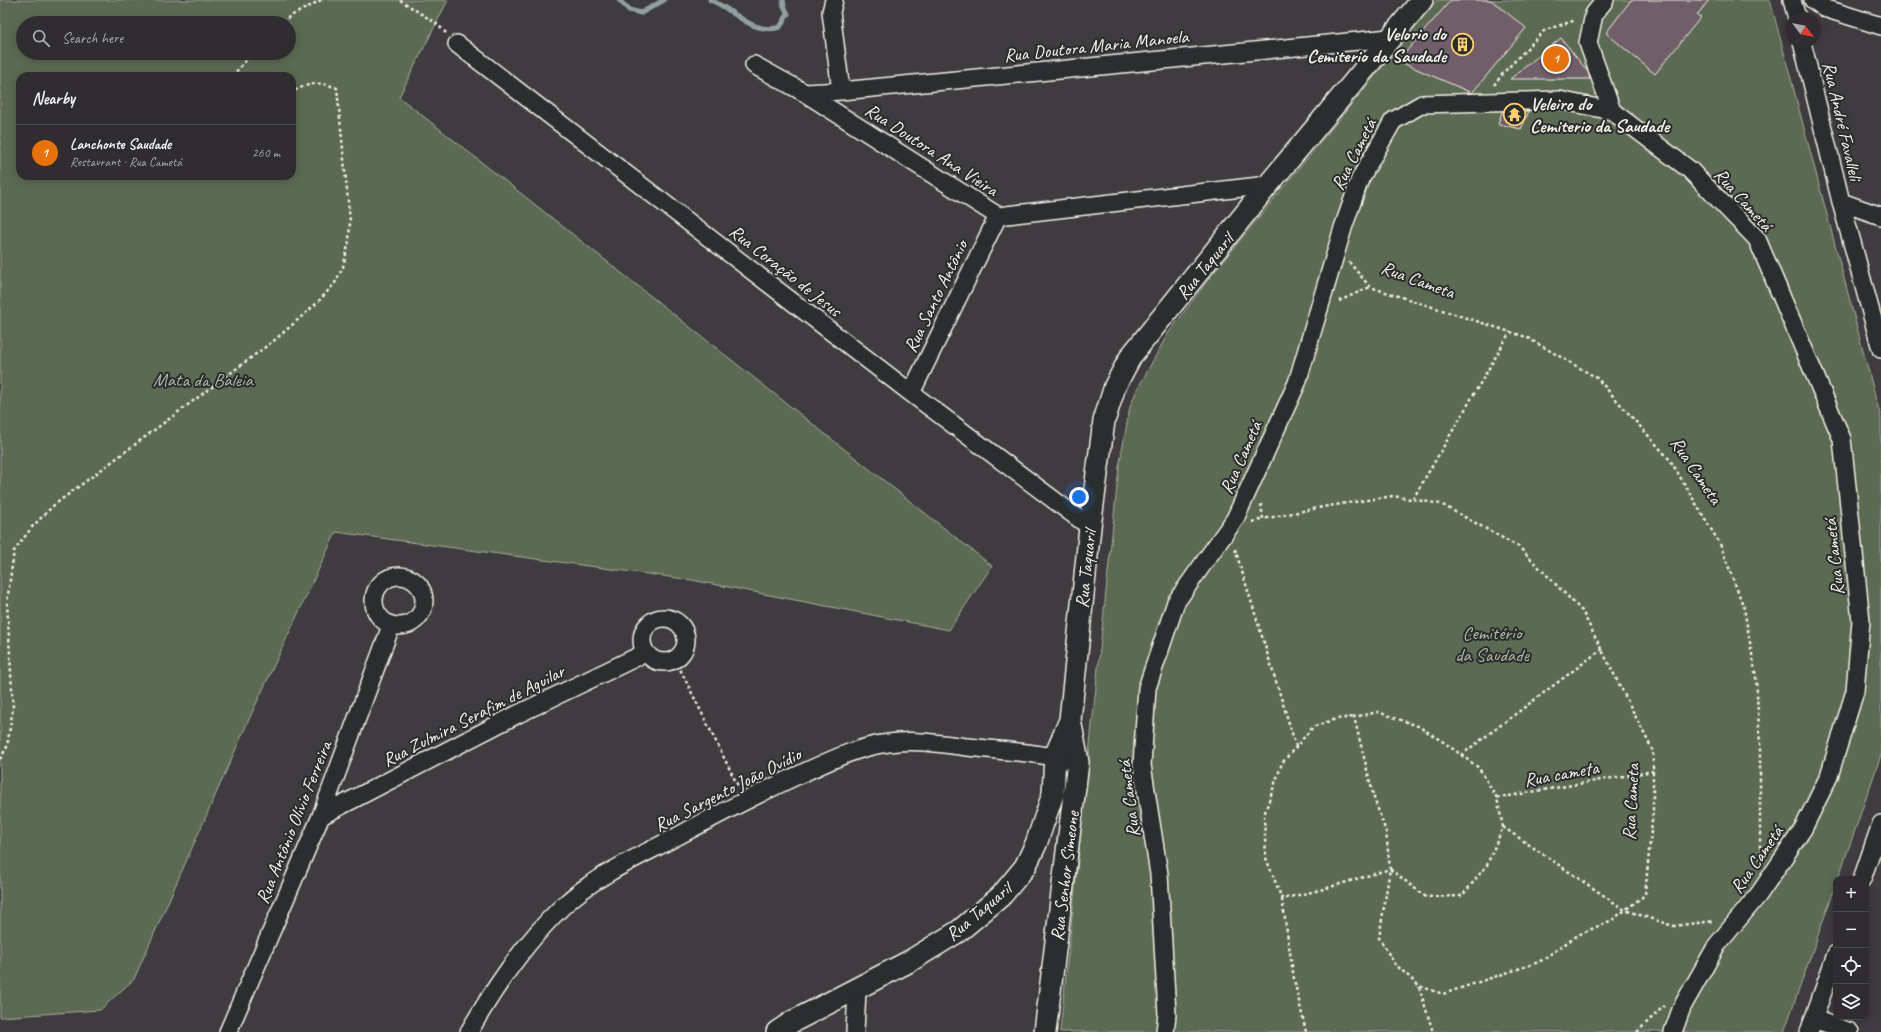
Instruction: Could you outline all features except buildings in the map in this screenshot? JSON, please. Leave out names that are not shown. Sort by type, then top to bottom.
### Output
[{"type":"street","points":[[834,0],[831,12],[841,91]]},
{"type":"street","name":"Rua Taquaril","points":[[777,1032],[792,1022],[857,990],[910,961],[959,931],[1001,896],[1025,867],[1036,844],[1053,794],[1055,756],[1070,720],[1090,527],[1104,421],[1115,386],[1132,356],[1268,185],[1422,0]]},
{"type":"street","points":[[1604,0],[1594,14],[1588,43],[1612,111]]},
{"type":"street","points":[[1792,0],[1795,12]]},
{"type":"street","points":[[1813,0],[1827,9],[1881,26]]},
{"type":"street","points":[[1840,0],[1843,6],[1855,17]]},
{"type":"street","name":"Rua Doutora Maria Manoela","points":[[805,93],[841,91],[1390,38]]},
{"type":"street","name":"Rua Coração de Jesus","points":[[457,44],[911,393],[1090,527]]},
{"type":"street","name":"Rua André Favalleli","points":[[1803,48],[1841,202],[1881,349]]},
{"type":"street","name":"Rua Doutora Ana Vieira","points":[[754,65],[805,93],[998,216],[1268,185]]},
{"type":"street","name":"Rua Cametá","points":[[1165,1032],[1167,1014],[1159,874],[1142,765],[1147,688],[1176,602],[1235,519],[1296,383],[1360,178],[1393,121],[1422,104],[1559,100],[1612,111],[1690,170],[1757,239],[1842,440],[1861,621],[1855,691],[1829,776],[1803,829],[1760,893],[1717,945],[1682,1007],[1673,1032]]},
{"type":"street","points":[[1841,202],[1881,216]]},
{"type":"street","name":"Rua Santo Antônio","points":[[911,393],[998,216]]},
{"type":"street","points":[[663,618],[670,619],[682,628],[686,639],[685,647],[676,659],[667,662],[659,662],[652,659],[645,653],[642,638],[645,628],[650,622],[663,618]]},
{"type":"street","name":"Rua Antônio Olívio Ferreira","points":[[228,1032],[321,816],[391,626]]},
{"type":"street","name":"Rua Zulmira Serafim de Aguilar","points":[[321,816],[516,715],[645,653]]},
{"type":"street","name":"Rua Senhor Simeone","points":[[1045,1032],[1078,762],[1070,720]]},
{"type":"street","name":"Rua Sargento João Ovídio","points":[[469,1032],[493,991],[507,971],[549,920],[565,904],[589,886],[633,860],[744,800],[837,758],[889,743],[915,742],[1055,756],[1078,762]]},
{"type":"street","points":[[1863,876],[1881,824]]},
{"type":"street","points":[[1833,963],[1811,1025],[1850,1032]]},
{"type":"street","points":[[855,1032],[857,990]]},
{"type":"path","points":[[291,16],[321,0]]},
{"type":"path","points":[[400,0],[437,24],[457,44]]},
{"type":"path","points":[[1480,102],[1505,71],[1545,30],[1594,14]]},
{"type":"path","points":[[236,72],[247,60]]},
{"type":"path","points":[[0,760],[7,747],[13,708],[7,602],[14,551],[32,527],[54,505],[276,339],[317,303],[335,283],[343,267],[349,241],[350,221],[337,88],[324,83],[303,86],[296,90]]},
{"type":"path","name":"Rua Cameta","points":[[1337,248],[1370,286],[1526,337],[1597,378],[1670,460],[1720,544],[1744,608],[1756,678],[1760,745],[1760,893]]},
{"type":"path","points":[[1319,310],[1370,286]]},
{"type":"path","points":[[1413,500],[1510,332]]},
{"type":"path","name":"Rua Cameta","points":[[1228,528],[1263,519],[1328,506],[1393,496],[1441,504],[1519,547],[1582,611],[1653,751],[1653,810],[1645,894],[1612,920],[1578,935],[1538,962],[1443,994],[1419,986],[1395,964],[1379,938],[1390,869],[1386,832],[1374,798],[1354,717]]},
{"type":"path","points":[[1261,503],[1263,519]]},
{"type":"path","points":[[1228,528],[1296,746]]},
{"type":"path","points":[[1461,755],[1602,649]]},
{"type":"path","points":[[676,659],[744,800]]},
{"type":"path","points":[[1282,899],[1320,890],[1390,869],[1426,897],[1462,896],[1487,865],[1503,827],[1497,798],[1479,768],[1418,726],[1378,712],[1354,717],[1336,718],[1313,727],[1282,763],[1264,815],[1266,858],[1282,899],[1294,979],[1306,1032]]},
{"type":"path","name":"Rua cameta","points":[[1497,798],[1653,771]]},
{"type":"path","points":[[1503,827],[1625,910],[1673,926],[1738,919]]},
{"type":"path","name":"Rua Cameta","points":[[1419,986],[1434,1032]]},
{"type":"green space","name":"Mata da Baleia","points":[[0,0],[448,0],[399,97],[992,566],[949,630],[692,580],[336,532],[250,717],[134,979],[100,1010],[0,1017]]},
{"type":"green space","name":"Cemitério da Saudade","points":[[1437,0],[1770,0],[1881,418],[1881,755],[1839,876],[1833,876],[1833,893],[1784,1032],[1060,1032],[1119,467],[1130,407],[1136,392],[1167,335],[1210,277]]},
{"type":"waterway","points":[[619,0],[629,10],[641,13],[664,0]]},
{"type":"waterway","points":[[710,0],[752,25],[770,29],[780,27],[788,14],[783,0]]},
{"type":"place","name":"Velorio do Cemiterio da Saudade","points":[[1462,44]]},
{"type":"place","name":"Lanchonte Saudade","points":[[1556,59]]},
{"type":"place","name":"Veleiro do Cemiterio da Saudade","points":[[1514,114]]}]
